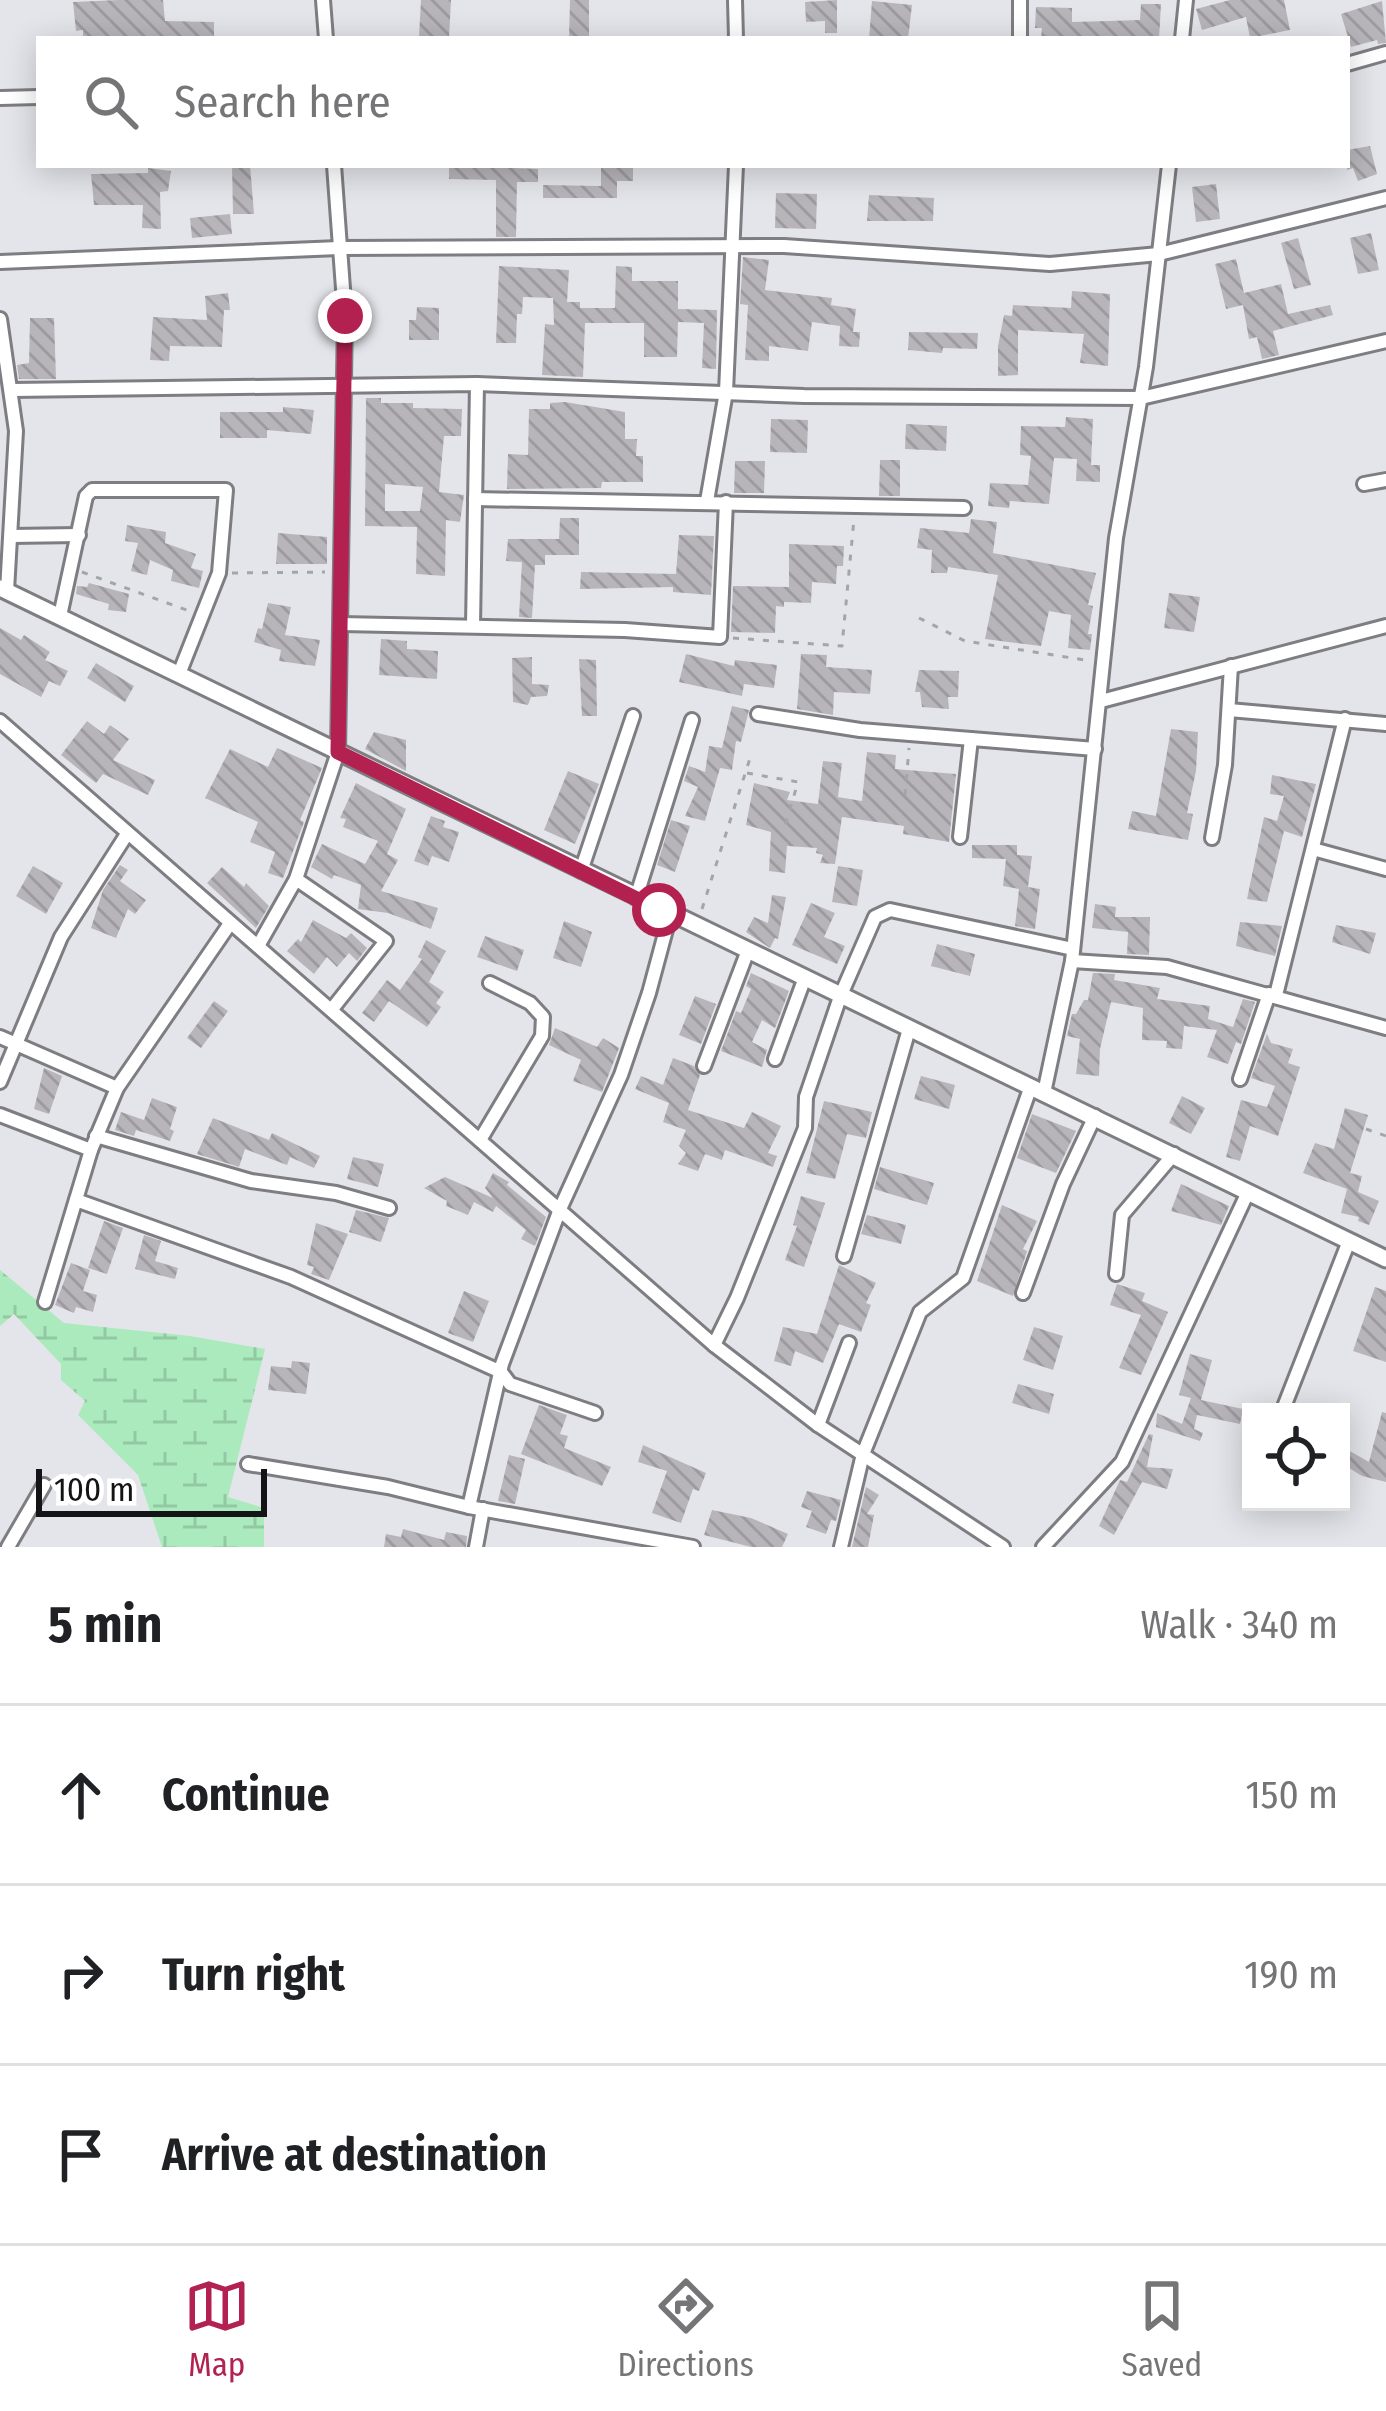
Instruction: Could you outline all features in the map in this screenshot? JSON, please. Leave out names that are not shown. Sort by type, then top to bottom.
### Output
[{"type":"street","points":[[323,0],[326,36]]},
{"type":"street","points":[[735,0],[736,36]]},
{"type":"street","points":[[1020,0],[1020,36]]},
{"type":"street","points":[[1182,36],[1186,0]]},
{"type":"street","points":[[1350,63],[1386,53]]},
{"type":"street","points":[[0,98],[36,97]]},
{"type":"street","points":[[258,946],[296,879],[338,752],[346,386],[334,168]]},
{"type":"street","points":[[707,501],[726,392],[736,168]]},
{"type":"street","points":[[841,1547],[862,1454],[920,1312],[963,1278],[1037,1089],[1072,955],[1116,538],[1141,398],[1169,168]]},
{"type":"street","points":[[0,262],[339,248],[784,246],[1050,264],[1159,254],[1386,198]]},
{"type":"street","points":[[0,319],[12,390],[16,465],[3,590],[1386,1259]]},
{"type":"street","points":[[12,390],[477,383],[1141,398],[1386,341]]},
{"type":"street","points":[[473,626],[477,383]]},
{"type":"street","points":[[1364,484],[1386,479]]},
{"type":"street","points":[[61,616],[86,496],[92,490],[221,488],[228,495],[219,573],[179,674]]},
{"type":"street","points":[[475,499],[964,508]]},
{"type":"street","points":[[341,624],[720,637],[726,502]]},
{"type":"street","points":[[11,536],[79,535]]},
{"type":"street","points":[[1101,700],[1386,626]]},
{"type":"street","points":[[1212,838],[1231,666]]},
{"type":"street","points":[[1229,710],[1386,724]]},
{"type":"street","points":[[758,714],[910,734],[1095,749]]},
{"type":"street","points":[[581,871],[633,716]]},
{"type":"street","points":[[1240,1079],[1273,995],[1345,718]]},
{"type":"street","points":[[636,898],[692,720]]},
{"type":"street","points":[[0,721],[714,1346],[818,1425],[1003,1547]]},
{"type":"street","points":[[960,837],[971,739]]},
{"type":"street","points":[[0,1082],[62,937],[127,834]]},
{"type":"street","points":[[1313,849],[1386,869]]},
{"type":"street","points":[[296,879],[386,941],[332,1009]]},
{"type":"street","points":[[714,1346],[805,1128],[806,1097],[840,997],[875,917],[890,910],[1072,955],[1167,967],[1386,1028]]},
{"type":"street","points":[[476,1547],[476,1508],[501,1372],[560,1209],[621,1075],[670,915]]},
{"type":"street","points":[[45,1302],[94,1143],[117,1088],[229,925]]},
{"type":"street","points":[[704,1066],[747,953]]},
{"type":"street","points":[[775,1059],[804,980]]},
{"type":"street","points":[[480,1140],[542,1036],[543,1017],[530,1003],[490,983]]},
{"type":"street","points":[[844,1256],[909,1029]]},
{"type":"street","points":[[0,1037],[117,1088]]},
{"type":"street","points":[[0,1115],[94,1143],[388,1208]]},
{"type":"street","points":[[1022,1293],[1063,1184],[1095,1117]]},
{"type":"street","points":[[1116,1274],[1122,1215],[1174,1154]]},
{"type":"street","points":[[1043,1547],[1122,1462],[1248,1192]]},
{"type":"street","points":[[76,1200],[291,1277],[501,1372],[510,1384],[595,1413]]},
{"type":"street","points":[[1286,1403],[1349,1241]]},
{"type":"street","points":[[818,1425],[849,1343]]},
{"type":"street","points":[[248,1464],[693,1547]]},
{"type":"street","points":[[8,1547],[44,1484]]},
{"type":"path","points":[[720,637],[842,646],[855,506]]},
{"type":"path","points":[[72,568],[205,617]]},
{"type":"path","points":[[219,573],[342,572]]},
{"type":"path","points":[[919,618],[965,641],[1105,662]]},
{"type":"path","points":[[905,795],[910,734]]},
{"type":"path","points":[[694,927],[752,752]]},
{"type":"path","points":[[745,773],[798,782],[785,826]]},
{"type":"path","points":[[1366,1129],[1386,1136]]},
{"type":"green space","points":[[0,1270],[64,1323],[265,1349],[228,1497],[264,1508],[264,1547],[162,1547],[138,1475],[78,1415],[85,1401],[61,1380],[61,1364],[14,1314],[0,1326]]},
{"type":"building","points":[[163,0],[165,21],[214,22],[214,36],[83,36],[83,30],[76,31],[73,2]]},
{"type":"building","points":[[421,0],[451,0],[449,36],[419,36]]},
{"type":"building","points":[[570,0],[589,0],[589,36],[569,36]]},
{"type":"building","points":[[837,0],[837,33],[825,33],[825,21],[806,22],[805,2]]},
{"type":"building","points":[[1230,0],[1284,0],[1290,30],[1250,36],[1246,17],[1202,30],[1196,9]]},
{"type":"building","points":[[872,1],[912,5],[908,36],[869,36]]},
{"type":"building","points":[[1382,1],[1386,43],[1377,40],[1351,47],[1341,14]]},
{"type":"building","points":[[1141,4],[1161,4],[1159,36],[1041,36],[1042,28],[1035,28],[1036,7],[1072,8],[1072,22],[1140,20]]},
{"type":"building","points":[[1370,146],[1377,174],[1358,181],[1353,168],[1347,170],[1350,149]]},
{"type":"building","points":[[148,168],[171,171],[168,191],[160,192],[161,229],[142,228],[143,205],[94,205],[91,174],[148,173]]},
{"type":"building","points":[[232,168],[250,168],[254,214],[233,214]]},
{"type":"building","points":[[449,168],[538,169],[538,182],[517,182],[516,237],[496,237],[496,180],[449,179]]},
{"type":"building","points":[[601,168],[633,168],[633,181],[617,181],[617,198],[543,198],[543,185],[601,186]]},
{"type":"building","points":[[1216,184],[1220,219],[1196,222],[1192,187]]},
{"type":"building","points":[[776,193],[817,194],[816,229],[775,228]]},
{"type":"building","points":[[869,195],[934,198],[933,221],[867,221]]},
{"type":"building","points":[[230,214],[232,234],[192,238],[190,218]]},
{"type":"building","points":[[1371,233],[1379,270],[1358,274],[1350,238]]},
{"type":"building","points":[[1298,238],[1311,285],[1294,289],[1281,243]]},
{"type":"building","points":[[743,257],[769,260],[765,290],[832,298],[831,305],[856,309],[853,332],[860,332],[859,347],[839,346],[840,326],[812,322],[808,351],[769,346],[769,361],[745,360],[748,305],[740,304]]},
{"type":"building","points":[[1236,259],[1244,293],[1281,284],[1288,314],[1330,305],[1333,315],[1273,331],[1279,355],[1262,359],[1257,337],[1249,339],[1243,305],[1226,309],[1215,264]]},
{"type":"building","points":[[499,266],[569,270],[567,302],[580,302],[580,308],[615,308],[616,266],[632,267],[632,281],[678,281],[678,309],[717,310],[716,369],[702,368],[704,323],[678,322],[677,357],[644,357],[644,323],[585,323],[583,377],[542,375],[545,324],[554,325],[553,298],[523,297],[516,343],[496,343]]},
{"type":"building","points":[[1072,291],[1110,294],[1108,366],[1080,363],[1084,334],[1018,330],[1018,375],[998,376],[1004,315],[1012,316],[1013,305],[1071,308]]},
{"type":"building","points":[[228,293],[230,310],[224,310],[222,347],[170,346],[169,361],[150,360],[153,317],[207,320],[205,296]]},
{"type":"building","points":[[417,307],[439,308],[439,340],[409,340],[409,320],[416,320]]},
{"type":"building","points":[[30,318],[54,318],[56,379],[19,379],[17,365],[29,363]]},
{"type":"building","points":[[909,332],[978,333],[977,349],[908,350]]},
{"type":"building","points":[[366,398],[413,403],[413,408],[462,409],[461,436],[444,436],[439,492],[464,495],[460,522],[446,520],[445,576],[416,574],[417,527],[365,526]],"holes":[[[385,484],[423,487],[420,511],[385,511]]]},
{"type":"building","points":[[550,403],[625,412],[625,439],[637,439],[643,482],[602,482],[601,488],[507,489],[508,454],[528,455],[529,409],[550,409]]},
{"type":"building","points":[[283,407],[314,410],[311,434],[267,430],[267,438],[220,438],[220,412],[283,412]]},
{"type":"building","points":[[1066,417],[1093,419],[1091,465],[1100,465],[1100,482],[1076,481],[1077,459],[1054,458],[1049,504],[1010,501],[1009,508],[988,506],[990,483],[1028,485],[1031,456],[1020,455],[1021,426],[1065,427]]},
{"type":"building","points":[[771,419],[808,420],[807,453],[770,452]]},
{"type":"building","points":[[906,424],[947,426],[946,451],[905,449]]},
{"type":"building","points":[[880,460],[900,460],[900,496],[879,496]]},
{"type":"building","points":[[735,461],[765,461],[764,493],[734,493]]},
{"type":"building","points":[[560,518],[579,518],[579,555],[545,555],[545,565],[535,565],[532,618],[519,617],[522,562],[506,561],[508,539],[559,539]]},
{"type":"building","points":[[971,519],[997,522],[993,553],[1096,573],[1088,605],[1093,606],[1090,650],[1068,648],[1071,615],[1049,611],[1041,646],[985,639],[998,575],[948,567],[947,573],[931,573],[932,550],[917,548],[920,528],[969,533]]},
{"type":"building","points":[[127,525],[166,532],[165,543],[196,554],[191,568],[203,571],[199,588],[171,581],[173,570],[150,560],[147,575],[131,571],[138,543],[125,541]]},
{"type":"building","points":[[278,533],[327,537],[327,564],[276,564]]},
{"type":"building","points":[[679,535],[714,536],[711,595],[673,592],[673,587],[580,589],[581,572],[676,574]]},
{"type":"building","points":[[789,544],[844,546],[836,584],[812,582],[811,603],[776,606],[775,633],[731,632],[733,586],[789,587]]},
{"type":"building","points":[[89,583],[129,594],[126,612],[108,610],[109,604],[76,594],[77,586]]},
{"type":"building","points":[[1169,593],[1200,597],[1194,632],[1164,628]]},
{"type":"building","points":[[268,603],[291,607],[285,635],[320,640],[315,666],[279,661],[281,650],[254,642]]},
{"type":"building","points":[[0,628],[21,640],[24,635],[50,652],[45,660],[68,671],[60,686],[49,681],[41,697],[0,674]]},
{"type":"building","points":[[381,639],[407,641],[407,649],[438,651],[437,679],[379,675]]},
{"type":"building","points":[[686,654],[734,666],[735,660],[777,665],[774,688],[744,684],[742,696],[679,682]]},
{"type":"building","points":[[801,654],[827,655],[826,667],[872,670],[870,694],[834,692],[833,715],[797,709]]},
{"type":"building","points":[[532,657],[532,684],[549,685],[547,696],[531,697],[528,705],[513,702],[512,658]]},
{"type":"building","points":[[579,659],[596,660],[597,716],[582,716]]},
{"type":"building","points":[[96,663],[134,686],[125,702],[87,678]]},
{"type":"building","points":[[919,670],[959,671],[958,697],[948,697],[949,709],[922,707],[920,692],[915,692]]},
{"type":"building","points":[[732,706],[749,710],[741,742],[736,741],[732,770],[720,768],[705,821],[685,816],[698,787],[684,781],[689,766],[705,772],[709,746],[722,748]]},
{"type":"building","points":[[87,721],[104,734],[110,725],[129,739],[113,760],[155,780],[148,795],[103,774],[96,783],[61,755]]},
{"type":"building","points":[[1171,729],[1198,732],[1188,840],[1128,829],[1132,811],[1156,816]]},
{"type":"building","points":[[374,732],[406,740],[406,771],[365,749]]},
{"type":"building","points":[[277,748],[322,768],[283,878],[268,873],[275,852],[250,842],[258,822],[205,798],[230,749],[268,767]]},
{"type":"building","points":[[867,752],[896,755],[895,769],[956,774],[949,842],[903,834],[904,826],[842,817],[835,864],[820,863],[823,855],[816,853],[817,848],[787,846],[785,873],[769,871],[771,832],[746,825],[754,783],[790,792],[787,800],[818,804],[823,761],[842,763],[838,797],[862,801]]},
{"type":"building","points":[[568,771],[599,784],[575,844],[544,830]]},
{"type":"building","points":[[1272,775],[1316,784],[1302,837],[1284,831],[1267,902],[1247,899],[1264,817],[1277,821],[1284,796],[1270,794]]},
{"type":"building","points":[[356,783],[406,809],[387,854],[398,860],[381,891],[438,908],[431,929],[388,913],[358,909],[361,885],[334,875],[332,879],[311,867],[322,844],[365,864],[378,841],[343,827],[346,819],[340,818]]},
{"type":"building","points":[[431,816],[459,832],[449,862],[432,856],[428,866],[414,861]]},
{"type":"building","points":[[671,820],[690,826],[675,872],[657,865]]},
{"type":"building","points":[[972,845],[1017,845],[1017,855],[1032,856],[1028,887],[1040,889],[1035,929],[1015,926],[1019,889],[1003,886],[1006,859],[972,858]]},
{"type":"building","points":[[120,865],[128,870],[120,881],[146,900],[135,914],[128,909],[116,938],[91,928],[103,890]]},
{"type":"building","points":[[33,866],[63,883],[46,914],[16,896]]},
{"type":"building","points":[[838,866],[863,870],[857,906],[832,902]]},
{"type":"building","points":[[222,867],[269,906],[256,928],[207,883]]},
{"type":"building","points":[[772,895],[786,897],[778,939],[770,948],[746,932],[754,917],[768,923]]},
{"type":"building","points":[[811,903],[835,913],[824,937],[845,946],[837,964],[792,945]]},
{"type":"building","points":[[1095,904],[1116,907],[1115,917],[1150,917],[1149,955],[1127,954],[1128,932],[1092,928]]},
{"type":"building","points":[[313,920],[346,938],[351,933],[367,948],[357,961],[349,953],[337,967],[327,957],[314,974],[287,951],[298,939],[301,942]]},
{"type":"building","points":[[564,921],[592,932],[581,967],[553,958]]},
{"type":"building","points":[[1240,922],[1282,926],[1275,956],[1236,946]]},
{"type":"building","points":[[1336,925],[1376,933],[1370,954],[1332,942]]},
{"type":"building","points":[[485,936],[524,950],[517,971],[477,957]]},
{"type":"building","points":[[426,940],[446,951],[429,982],[444,992],[436,1003],[441,1007],[427,1027],[389,1001],[374,1022],[362,1013],[387,980],[400,990],[422,959],[418,957]]},
{"type":"building","points":[[937,944],[975,954],[970,976],[931,966]]},
{"type":"building","points":[[751,973],[789,991],[775,1028],[762,1020],[752,1042],[767,1050],[762,1067],[721,1051],[736,1011],[741,1013],[751,989],[746,986]]},
{"type":"building","points":[[1093,973],[1115,974],[1114,980],[1160,988],[1157,999],[1210,1006],[1208,1019],[1233,1027],[1243,999],[1255,1002],[1241,1044],[1236,1042],[1228,1064],[1207,1057],[1217,1030],[1184,1026],[1182,1049],[1166,1048],[1167,1041],[1142,1040],[1143,1008],[1111,1002],[1099,1076],[1076,1074],[1080,1039],[1067,1036],[1072,1014],[1088,1000]]},
{"type":"building","points":[[695,996],[716,1004],[701,1044],[679,1035]]},
{"type":"building","points":[[214,1001],[228,1011],[201,1048],[187,1038]]},
{"type":"building","points":[[555,1028],[597,1047],[603,1038],[619,1048],[602,1092],[573,1081],[581,1060],[549,1045]]},
{"type":"building","points":[[1267,1034],[1271,1043],[1293,1049],[1288,1063],[1300,1067],[1278,1136],[1250,1126],[1240,1161],[1226,1157],[1241,1100],[1267,1107],[1275,1086],[1251,1078]]},
{"type":"building","points":[[673,1058],[694,1066],[700,1075],[688,1110],[744,1128],[752,1112],[781,1126],[768,1153],[777,1156],[773,1167],[725,1150],[722,1160],[705,1154],[698,1171],[678,1164],[686,1153],[679,1146],[686,1130],[663,1122],[669,1103],[635,1089],[641,1076],[663,1085]]},
{"type":"building","points":[[44,1068],[62,1076],[49,1114],[34,1109]]},
{"type":"building","points":[[921,1076],[955,1085],[949,1109],[914,1099]]},
{"type":"building","points":[[1182,1096],[1205,1108],[1191,1134],[1169,1123]]},
{"type":"building","points":[[152,1098],[177,1107],[170,1141],[136,1130],[134,1136],[115,1130],[121,1112],[144,1120]]},
{"type":"building","points":[[824,1101],[872,1112],[866,1138],[847,1134],[835,1179],[806,1173]]},
{"type":"building","points":[[1345,1108],[1368,1115],[1350,1173],[1362,1176],[1358,1192],[1379,1201],[1369,1225],[1341,1213],[1347,1189],[1303,1173],[1315,1143],[1334,1149]]},
{"type":"building","points":[[1032,1114],[1076,1131],[1056,1173],[1017,1158]]},
{"type":"building","points":[[213,1118],[269,1140],[272,1133],[320,1156],[314,1168],[290,1157],[287,1165],[245,1149],[239,1167],[197,1154]]},
{"type":"building","points":[[353,1157],[384,1164],[378,1187],[347,1179]]},
{"type":"building","points":[[880,1167],[934,1183],[927,1205],[874,1189]]},
{"type":"building","points":[[493,1173],[546,1217],[535,1246],[521,1239],[526,1230],[496,1206],[493,1212],[474,1202],[468,1215],[446,1206],[447,1201],[424,1188],[445,1177],[493,1198],[485,1188]]},
{"type":"building","points":[[1181,1184],[1229,1206],[1221,1225],[1171,1211]]},
{"type":"building","points":[[801,1196],[825,1203],[804,1267],[785,1260]]},
{"type":"building","points":[[1002,1205],[1037,1221],[1023,1249],[1027,1251],[1013,1296],[977,1281]]},
{"type":"building","points":[[356,1210],[389,1218],[381,1242],[349,1232]]},
{"type":"building","points":[[867,1215],[906,1225],[901,1244],[861,1234]]},
{"type":"building","points":[[104,1221],[123,1228],[107,1274],[88,1268]]},
{"type":"building","points":[[316,1223],[348,1234],[329,1280],[311,1274],[314,1267],[307,1265]]},
{"type":"building","points":[[144,1235],[161,1241],[155,1261],[178,1268],[175,1279],[135,1269]]},
{"type":"building","points":[[71,1263],[90,1270],[83,1291],[97,1295],[93,1312],[76,1307],[74,1313],[55,1305]]},
{"type":"building","points":[[839,1265],[876,1283],[866,1303],[871,1305],[861,1332],[839,1324],[823,1363],[795,1351],[791,1366],[774,1361],[783,1327],[817,1334]]},
{"type":"building","points":[[1117,1284],[1145,1293],[1142,1301],[1168,1312],[1141,1375],[1119,1368],[1141,1315],[1110,1305]]},
{"type":"building","points":[[1375,1287],[1386,1291],[1386,1362],[1353,1351]]},
{"type":"building","points":[[464,1291],[489,1301],[473,1342],[448,1333]]},
{"type":"building","points":[[1034,1327],[1063,1336],[1053,1370],[1023,1360]]},
{"type":"building","points":[[1190,1354],[1212,1360],[1201,1400],[1242,1409],[1240,1424],[1197,1415],[1194,1429],[1203,1433],[1200,1441],[1156,1427],[1157,1413],[1182,1424],[1191,1398],[1179,1395]]},
{"type":"building","points":[[292,1361],[310,1363],[306,1394],[268,1390],[271,1366],[291,1368]]},
{"type":"building","points":[[1018,1384],[1054,1394],[1049,1414],[1012,1403]]},
{"type":"building","points":[[539,1405],[567,1415],[560,1434],[568,1436],[564,1448],[611,1467],[602,1486],[521,1454]]},
{"type":"building","points":[[1382,1412],[1386,1413],[1386,1482],[1350,1469],[1350,1451],[1369,1462]]},
{"type":"building","points":[[1149,1434],[1153,1435],[1147,1467],[1173,1469],[1167,1489],[1142,1482],[1114,1535],[1099,1526]]},
{"type":"building","points":[[643,1445],[706,1473],[699,1491],[693,1489],[681,1523],[652,1513],[667,1471],[638,1462]]},
{"type":"building","points":[[509,1455],[525,1459],[515,1504],[498,1501]]},
{"type":"building","points":[[866,1487],[879,1495],[867,1514],[874,1515],[868,1547],[852,1547]]},
{"type":"building","points":[[807,1491],[841,1500],[836,1521],[831,1520],[826,1534],[806,1527],[812,1511],[801,1507]]},
{"type":"building","points":[[712,1510],[751,1518],[788,1534],[782,1547],[751,1547],[704,1535]]},
{"type":"building","points":[[403,1529],[444,1540],[446,1532],[467,1536],[466,1547],[384,1547],[386,1534],[401,1537]]},
{"type":"route","points":[[345,316],[338,752],[659,910]]}]
